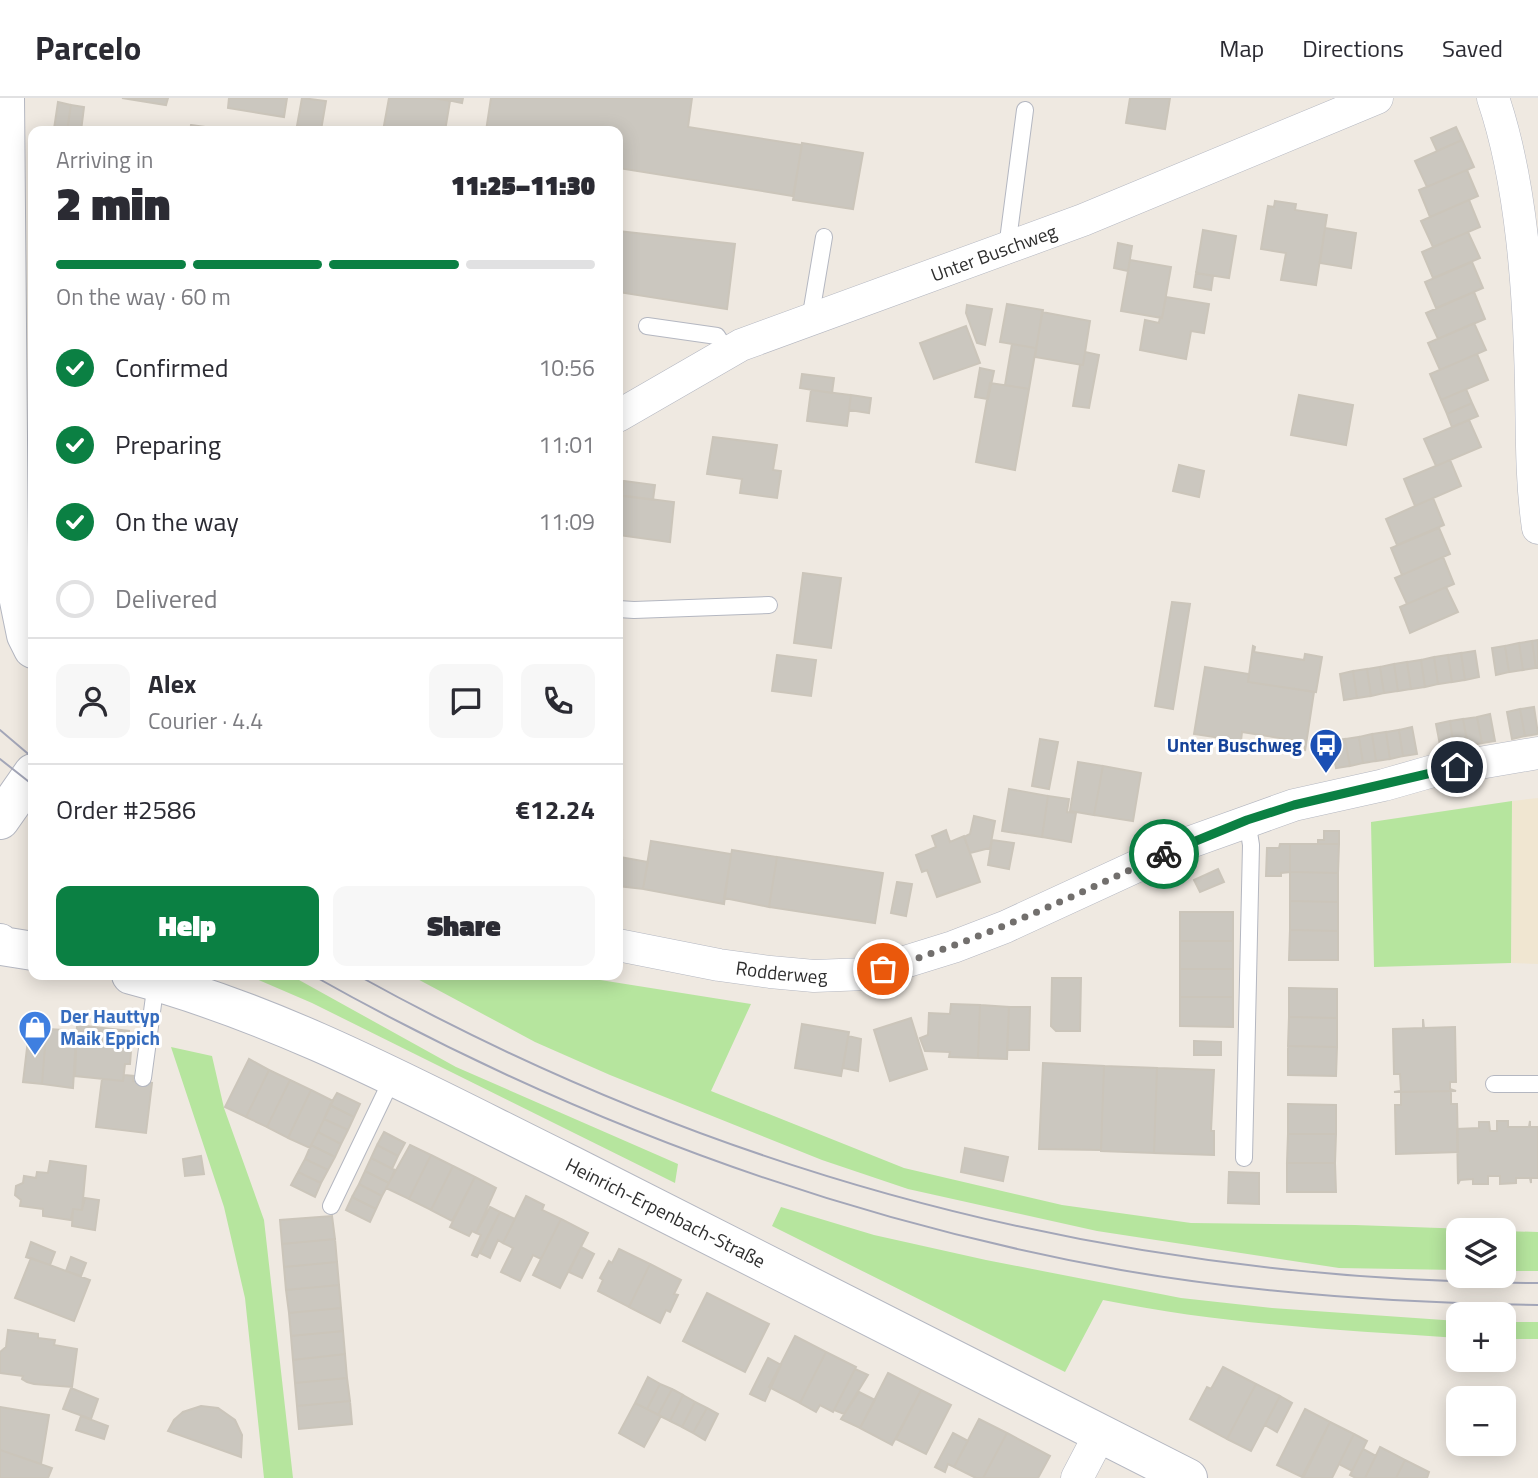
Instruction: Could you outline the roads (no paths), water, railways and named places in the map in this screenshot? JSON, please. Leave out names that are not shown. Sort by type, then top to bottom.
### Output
[{"type":"street","points":[[5,98],[4,469],[9,552],[28,639]]},
{"type":"street","name":"Unter Buschweg","points":[[623,413],[741,345],[1096,214],[1377,98]]},
{"type":"street","points":[[1493,98],[1502,128],[1520,223],[1531,381],[1532,490],[1538,528]]},
{"type":"street","name":"Rodderweg","points":[[623,946],[770,972],[814,976],[866,974],[953,947],[1005,927],[1185,844],[1247,820],[1294,805],[1433,771],[1538,753]]},
{"type":"street","points":[[0,820],[28,780]]},
{"type":"street","name":"Heinrich-Erpenbach-Straße","points":[[150,980],[272,1023],[393,1077],[1188,1478]]},
{"type":"street","points":[[1077,1478],[1100,1434]]},
{"type":"lane","points":[[1007,248],[1025,110]]},
{"type":"lane","points":[[810,320],[824,237]]},
{"type":"lane","points":[[647,326],[717,336],[728,353]]},
{"type":"lane","points":[[623,609],[769,605]]},
{"type":"lane","points":[[1244,1158],[1251,845],[1247,820]]},
{"type":"lane","points":[[143,1078],[144,980]]},
{"type":"lane","points":[[331,1206],[393,1077]]},
{"type":"lane","points":[[1494,1084],[1538,1084]]},
{"type":"tram line","points":[[0,730],[28,754]]},
{"type":"tram line","points":[[0,759],[28,781]]},
{"type":"tram line","points":[[321,980],[408,1027],[505,1074],[604,1117],[704,1157],[805,1192],[909,1222],[1014,1248],[1121,1270],[1224,1285],[1381,1299],[1538,1305]]},
{"type":"tram line","points":[[367,980],[496,1046],[637,1108],[781,1161],[928,1204],[1077,1238],[1228,1263],[1382,1278],[1538,1283]]},
{"type":"place","name":"Unter Buschweg","points":[[1326,775]]},
{"type":"place","name":"Der Hauttyp Maik Eppich","points":[[35,1057]]}]
